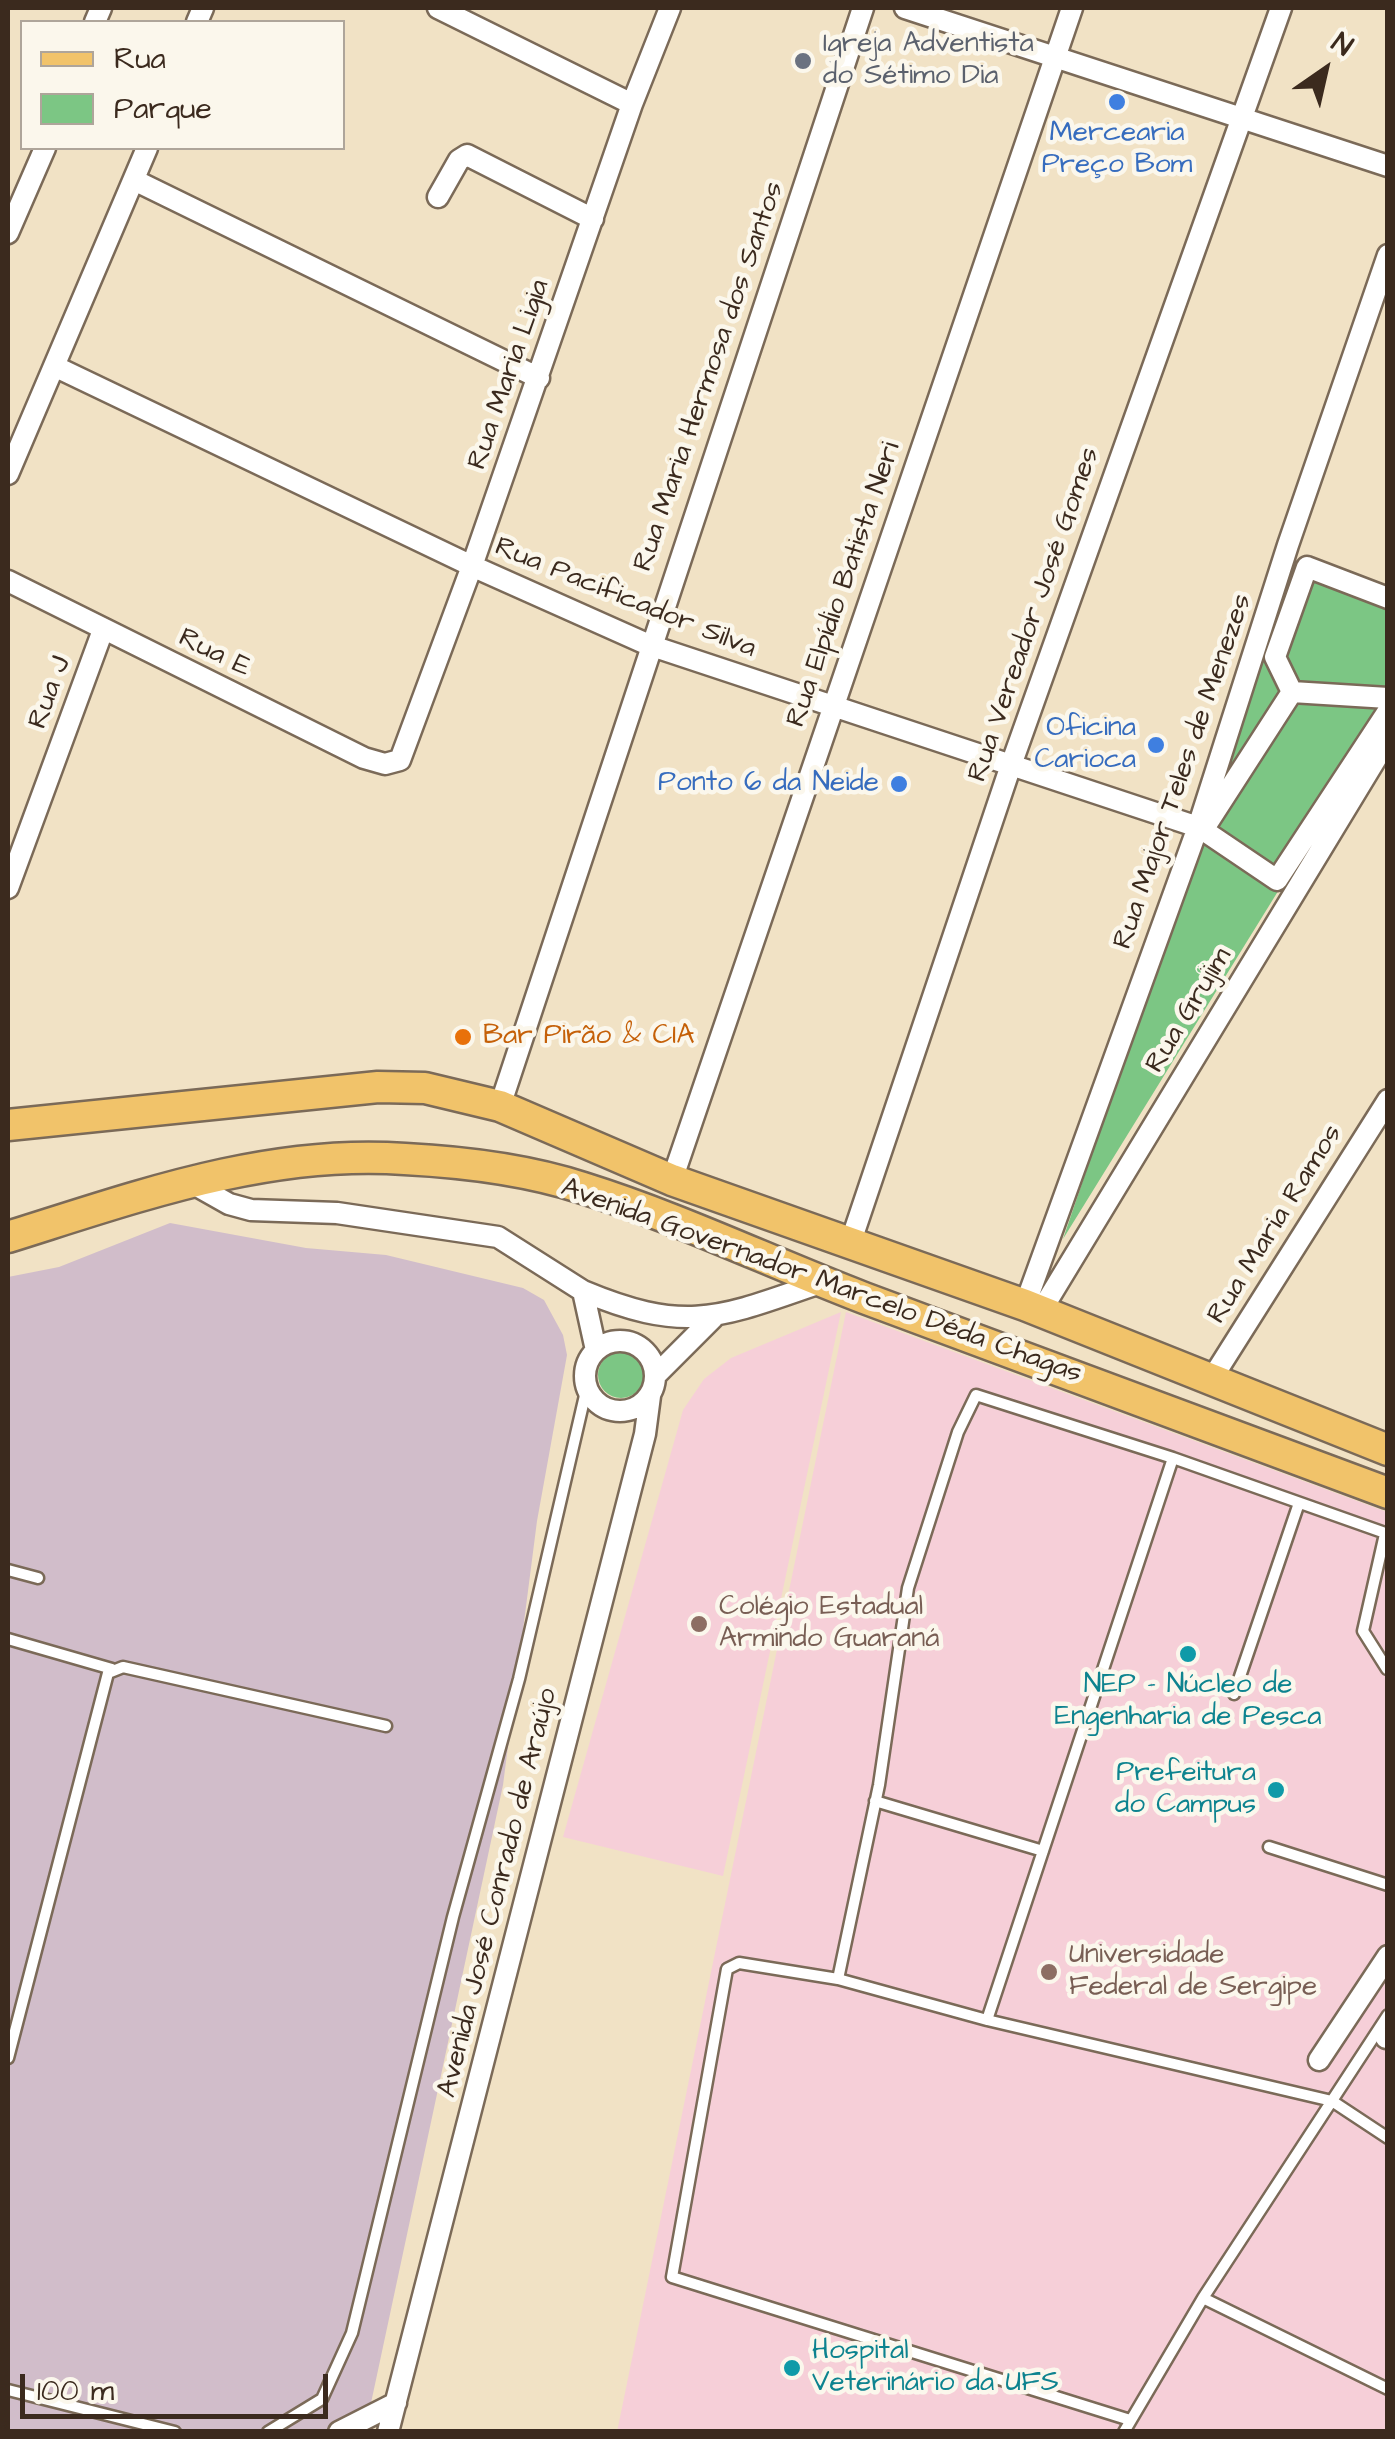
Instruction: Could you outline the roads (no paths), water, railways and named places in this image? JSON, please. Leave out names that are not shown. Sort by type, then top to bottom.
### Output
[{"type":"main road","name":"Avenida Governador Marcelo Déda Chagas","points":[[8,1126],[404,1086],[500,1106],[672,1180],[1033,1308],[1388,1450]]},
{"type":"main road","name":"Avenida Governador Marcelo Déda Chagas","points":[[8,1238],[164,1186],[308,1160],[403,1158],[497,1170],[580,1187],[1388,1493]]},
{"type":"street","name":"Rua Maria Ligia","points":[[400,760],[539,378],[632,104],[670,8]]},
{"type":"street","name":"Rua Maria Hermosa dos Santos","points":[[500,1106],[649,645],[863,8]]},
{"type":"street","points":[[905,8],[1388,166]]},
{"type":"street","name":"Rua Elpídio Batista Neri","points":[[672,1180],[1072,8]]},
{"type":"street","name":"Rua Vereador José Gomes","points":[[850,1244],[1010,768],[1282,8]]},
{"type":"street","points":[[1273,33],[1292,8]]},
{"type":"street","points":[[451,11],[632,104]]},
{"type":"street","points":[[8,233],[44,150]]},
{"type":"street","points":[[8,474],[146,150]]},
{"type":"street","points":[[438,197],[458,160],[468,154],[593,220]]},
{"type":"street","points":[[134,180],[539,378]]},
{"type":"street","name":"Rua Major Teles de Menezes","points":[[1033,1308],[1388,254]]},
{"type":"street","name":"Rua Pacificador Silva","points":[[54,366],[472,566],[649,645],[1010,768],[1198,827]]},
{"type":"street","points":[[1288,546],[1388,584]]},
{"type":"street","points":[[1292,692],[1274,657],[1307,567],[1388,598]]},
{"type":"street","name":"Rua E","points":[[8,580],[364,758],[385,764],[400,760]]},
{"type":"street","name":"Rua J","points":[[8,888],[104,630]]},
{"type":"street","points":[[1292,692],[1388,698]]},
{"type":"street","points":[[1292,692],[1203,830],[1277,880],[1388,711]]},
{"type":"street","name":"Rua Grujim","points":[[1033,1308],[1388,739]]},
{"type":"street","name":"Rua Maria Ramos","points":[[1211,1380],[1388,1100]]},
{"type":"street","points":[[190,1182],[229,1204],[251,1210],[337,1212],[498,1237],[583,1291],[650,1315],[713,1318],[823,1282]]},
{"type":"street","points":[[583,1291],[596,1350]]},
{"type":"street","points":[[656,1375],[648,1354],[630,1342],[606,1343],[596,1350],[585,1371],[587,1387],[599,1404],[622,1412],[650,1396],[656,1375],[713,1318]]},
{"type":"street","name":"Avenida José Conrado de Araújo","points":[[388,2432],[646,1434],[650,1396]]},
{"type":"street","points":[[1319,2060],[1388,1956]]},
{"type":"street","points":[[339,2432],[396,2403]]},
{"type":"lane","points":[[268,2432],[322,2400],[352,2333],[453,1917],[519,1679],[587,1387]]},
{"type":"lane","points":[[838,1979],[875,1801],[908,1588],[972,1399],[987,1396],[1386,1534],[1363,1631],[1387,1669]]},
{"type":"lane","points":[[987,2020],[1173,1458]]},
{"type":"lane","points":[[1234,1694],[1299,1503]]},
{"type":"lane","points":[[8,1570],[38,1578]]},
{"type":"lane","points":[[8,1639],[112,1669],[123,1667],[386,1726]]},
{"type":"lane","points":[[8,2058],[95,1716],[112,1669]]},
{"type":"lane","points":[[875,1801],[1043,1851]]},
{"type":"lane","points":[[1269,1847],[1388,1885]]},
{"type":"lane","points":[[1130,2420],[672,2277],[727,1969],[739,1963],[838,1979],[987,2020],[1332,2102],[1388,2138]]},
{"type":"lane","points":[[1124,2432],[1204,2298],[1388,2015]]},
{"type":"lane","points":[[1204,2298],[1388,2389]]},
{"type":"lane","points":[[8,2390],[175,2432]]},
{"type":"place","name":"Igreja Adventista do Sétimo Dia","points":[[803,61]]},
{"type":"place","name":"Mercearia Preço Bom","points":[[1117,102]]},
{"type":"place","name":"Oficina Carioca","points":[[1156,745]]},
{"type":"place","name":"Ponto 6 da Neide","points":[[899,784]]},
{"type":"place","name":"Bar Pirão & CIA","points":[[463,1037]]},
{"type":"place","name":"Colégio Estadual Armindo Guaraná","points":[[699,1624]]},
{"type":"place","name":"NEP - Núcleo de Engenharia de Pesca","points":[[1188,1654]]},
{"type":"place","name":"Prefeitura do Campus","points":[[1276,1790]]},
{"type":"place","name":"Universidade Federal de Sergipe","points":[[1049,1972]]},
{"type":"place","name":"Hospital Veterinário da UFS","points":[[792,2368]]}]
